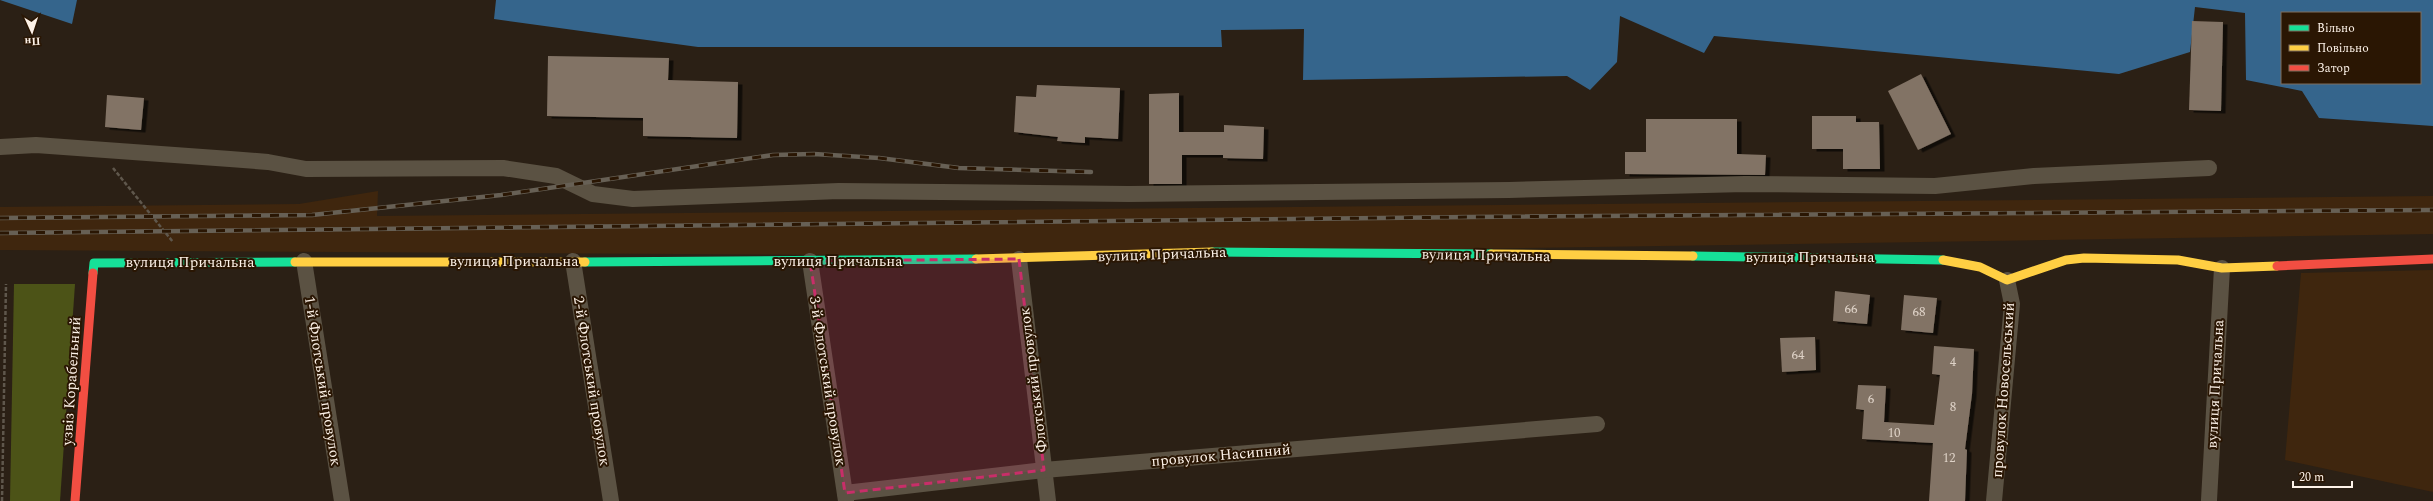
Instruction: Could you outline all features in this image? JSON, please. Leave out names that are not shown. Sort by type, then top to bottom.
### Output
[{"type":"street","points":[[0,147],[36,145],[98,151],[268,162],[306,170],[503,168],[556,176],[593,194],[633,199],[839,192],[1129,194],[1509,190],[1745,184],[1935,186],[2034,176],[2209,168]]},
{"type":"street","name":"вулиця Причальна","points":[[94,263],[1019,259],[1212,252],[1893,258],[1961,262],[1978,265],[1993,271],[2007,280]]},
{"type":"street","points":[[2007,280],[2052,264],[2084,258],[2178,260],[2222,268],[2433,259]]},
{"type":"street","name":"Флотський провулок","points":[[1019,259],[1048,501]]},
{"type":"street","name":"1-й Флотський провулок","points":[[304,261],[342,501]]},
{"type":"street","name":"2-й Флотський провулок","points":[[573,261],[611,501]]},
{"type":"street","name":"3-й Флотський провулок","points":[[810,261],[846,497]]},
{"type":"street","name":"узвіз Корабельний","points":[[75,501],[94,263]]},
{"type":"street","name":"вулиця Причальна","points":[[2209,500],[2222,268]]},
{"type":"street","name":"провулок Новосельський","points":[[1994,501],[2012,304],[2007,280]]},
{"type":"street","name":"провулок Насипний","points":[[846,497],[1044,470],[1597,424]]},
{"type":"path","points":[[98,151],[190,262]]},
{"type":"path","points":[[2,501],[6,284]]},
{"type":"highlighted area","points":[[1019,259],[1044,470],[845,493],[810,261]]},
{"type":"shaded area","points":[[378,191],[377,216],[2433,196],[2433,234],[1016,256],[0,250],[0,207],[299,204]]},
{"type":"shaded area","points":[[2433,270],[2433,492],[2285,460],[2301,273]]},
{"type":"green space","points":[[14,284],[75,284],[60,501],[10,501]]},
{"type":"water","points":[[0,0],[77,0],[72,24]]},
{"type":"water","points":[[496,0],[2433,0],[2433,126],[2319,118],[2302,91],[2246,80],[2245,13],[2195,7],[2190,52],[2119,74],[1714,36],[1704,53],[1620,16],[1617,62],[1590,90],[1567,76],[1303,80],[1304,29],[1221,30],[1222,47],[698,47],[494,19]]},
{"type":"building","points":[[2192,21],[2223,22],[2221,111],[2189,110]]},
{"type":"building","points":[[548,56],[669,58],[668,80],[738,82],[737,138],[643,136],[643,118],[547,116]]},
{"type":"building","points":[[1921,74],[1951,134],[1918,150],[1888,91]]},
{"type":"building","points":[[1037,85],[1120,88],[1118,139],[1085,137],[1085,143],[1057,141],[1058,137],[1014,132],[1016,96],[1036,97]]},
{"type":"building","points":[[1179,93],[1179,132],[1224,132],[1224,125],[1264,127],[1263,159],[1223,158],[1223,155],[1182,155],[1182,184],[1149,184],[1149,94]]},
{"type":"building","points":[[107,95],[144,98],[141,130],[105,127]]},
{"type":"building","points":[[1812,116],[1856,116],[1856,122],[1879,122],[1880,169],[1843,169],[1843,149],[1812,149]]},
{"type":"building","points":[[1646,119],[1737,119],[1737,154],[1766,155],[1765,175],[1625,174],[1625,152],[1646,152]]},
{"type":"building","points":[[1835,291],[1870,295],[1867,324],[1833,321]]},
{"type":"building","points":[[1904,295],[1937,298],[1933,333],[1901,330]]},
{"type":"building","points":[[1815,337],[1816,370],[1782,372],[1780,338]]},
{"type":"building","points":[[1934,346],[1974,349],[1972,394],[1965,449],[1967,450],[1965,501],[1929,501],[1933,443],[1862,439],[1864,410],[1856,409],[1858,385],[1886,386],[1884,422],[1934,425],[1940,375],[1932,374]]},
{"type":"railway","points":[[0,218],[312,215],[501,195],[773,155],[814,154],[879,158],[959,168],[1091,172]]},
{"type":"railway","points":[[0,233],[1470,217],[2433,210]]},
{"type":"traffic: fast","points":[[1212,252],[1491,254]]},
{"type":"traffic: fast","points":[[1693,256],[1943,260]]},
{"type":"traffic: fast","points":[[585,262],[976,259]]},
{"type":"traffic: fast","points":[[93,273],[94,263],[295,262]]},
{"type":"traffic: slow","points":[[976,259],[1212,252]]},
{"type":"traffic: slow","points":[[1491,254],[1693,256]]},
{"type":"traffic: slow","points":[[1943,260],[1980,267],[2007,280],[2066,260],[2084,258],[2178,260],[2222,268],[2277,266]]},
{"type":"traffic: slow","points":[[295,262],[585,262]]},
{"type":"traffic: jam","points":[[2277,266],[2433,259]]},
{"type":"traffic: jam","points":[[75,501],[93,273]]}]
